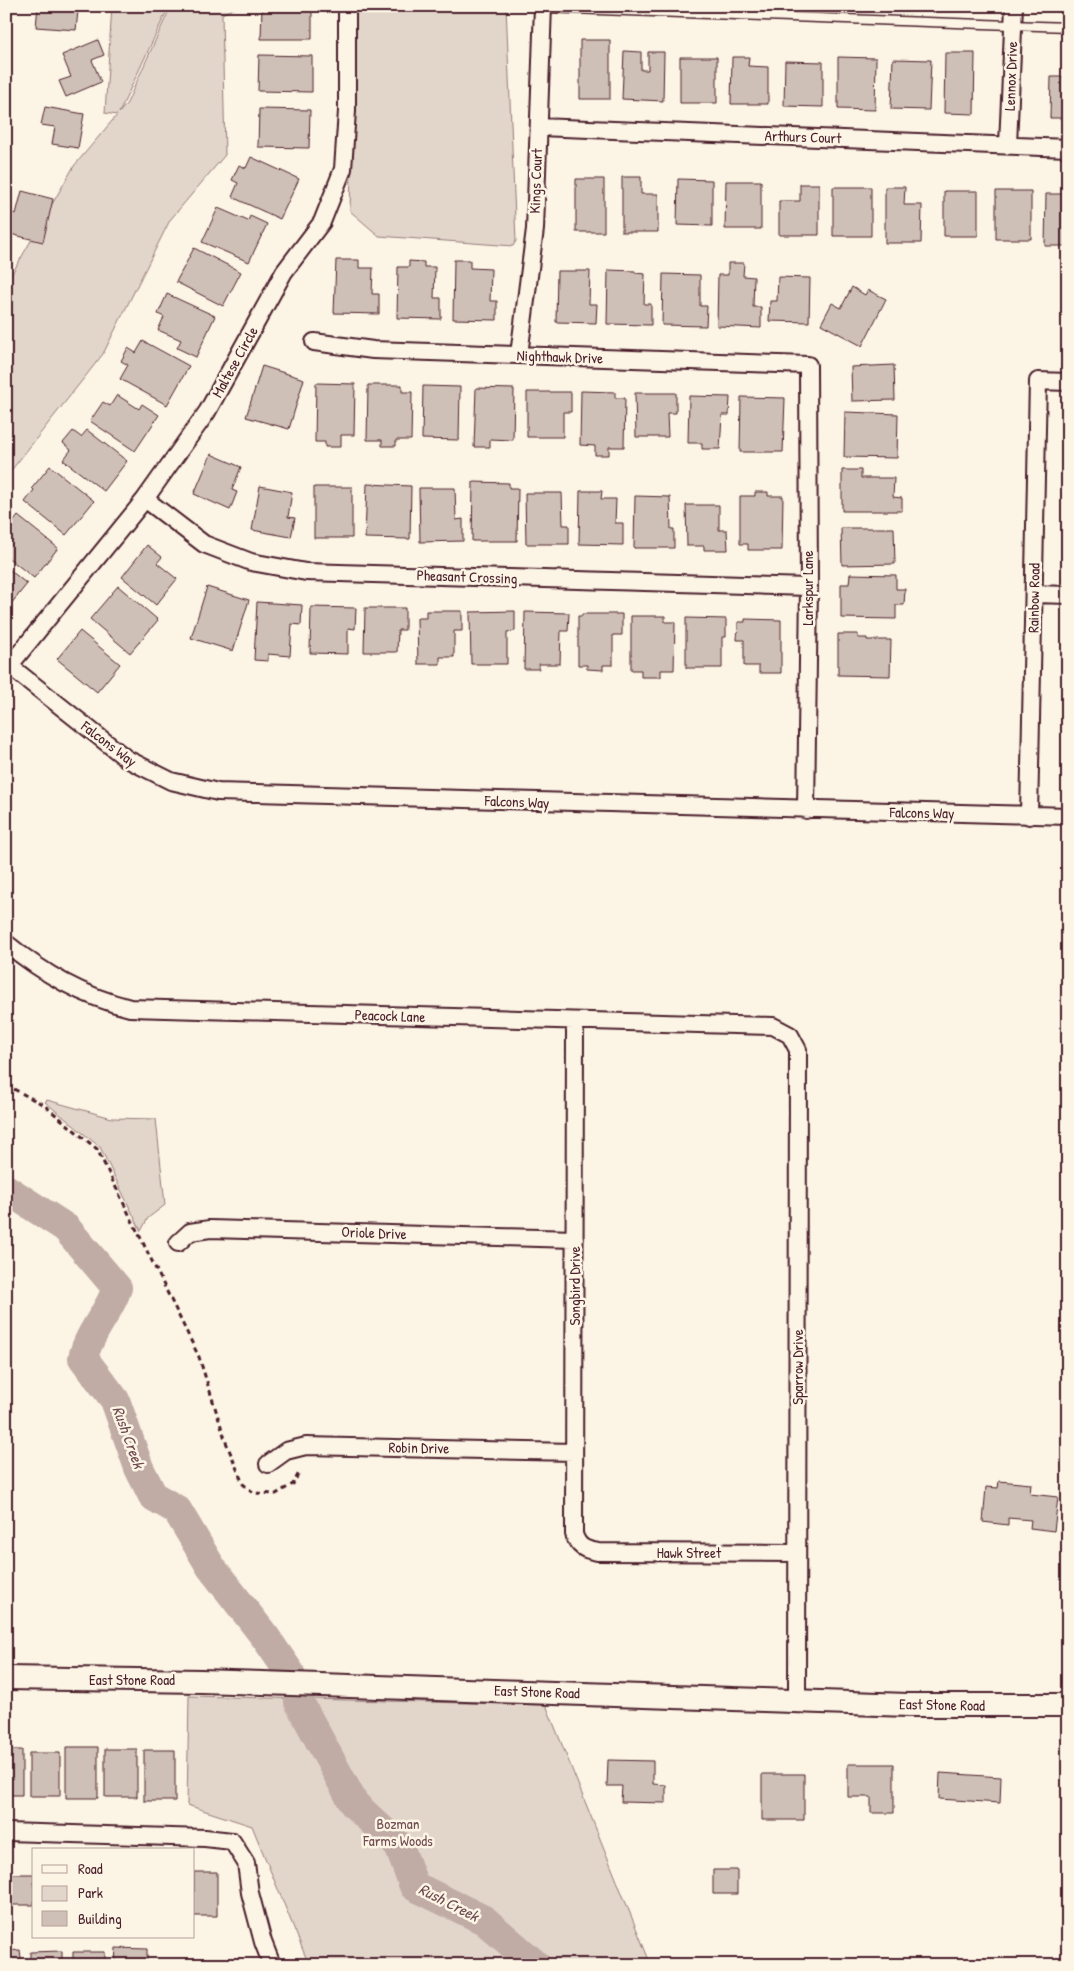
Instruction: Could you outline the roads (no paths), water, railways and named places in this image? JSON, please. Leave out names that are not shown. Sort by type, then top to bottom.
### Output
[{"type":"main road","name":"East Stone Road","points":[[6,1678],[211,1681],[942,1705],[1068,1705]]},
{"type":"street","name":"Maltese Circle","points":[[7,666],[145,499],[207,412],[284,272],[322,222],[343,170],[347,111],[347,6]]},
{"type":"street","name":"Lennox Drive","points":[[1008,145],[1014,6]]},
{"type":"street","name":"Kings Court","points":[[519,356],[534,229],[544,7]]},
{"type":"street","name":"Arthurs Court","points":[[539,127],[1068,148]]},
{"type":"street","name":"Nighthawk Drive","points":[[314,342],[373,350],[808,365]]},
{"type":"street","name":"Larkspur Lane","points":[[806,810],[809,587],[808,365]]},
{"type":"street","name":"Rainbow Road","points":[[1028,816],[1035,594],[1038,381],[1068,382]]},
{"type":"street","name":"Pheasant Crossing","points":[[145,499],[204,544],[251,562],[306,572],[809,587]]},
{"type":"street","points":[[1035,594],[1068,595]]},
{"type":"street","name":"Falcons Way","points":[[7,666],[127,759],[148,772],[194,788],[254,794],[1068,816]]},
{"type":"street","name":"Peacock Lane","points":[[6,943],[39,969],[62,982],[92,996],[130,1008],[773,1026],[790,1035]]},
{"type":"street","name":"Songbird Drive","points":[[575,1021],[574,1534],[576,1542],[582,1547]]},
{"type":"street","name":"Sparrow Drive","points":[[790,1035],[798,1050],[797,1701]]},
{"type":"street","name":"Oriole Drive","points":[[178,1243],[190,1232],[210,1228],[575,1238]]},
{"type":"street","name":"Robin Drive","points":[[268,1464],[286,1450],[306,1446],[574,1452]]},
{"type":"street","name":"Hawk Street","points":[[582,1547],[598,1552],[797,1553]]},
{"type":"street","points":[[6,1832],[205,1838],[232,1841],[246,1863],[254,1909],[263,1942],[272,1965]]},
{"type":"lane","points":[[544,7],[1068,27]]},
{"type":"waterway","name":"Rush Creek","points":[[6,1189],[66,1228],[117,1288],[90,1340],[83,1358],[115,1400],[139,1468],[153,1496],[177,1510],[211,1567],[266,1638],[290,1673]]},
{"type":"waterway","name":"Rush Creek","points":[[299,1702],[354,1804],[399,1846],[414,1886],[484,1920],[536,1965]]},
{"type":"park label","name":"Bozman Farms Woods","points":[[398,1832]]}]
